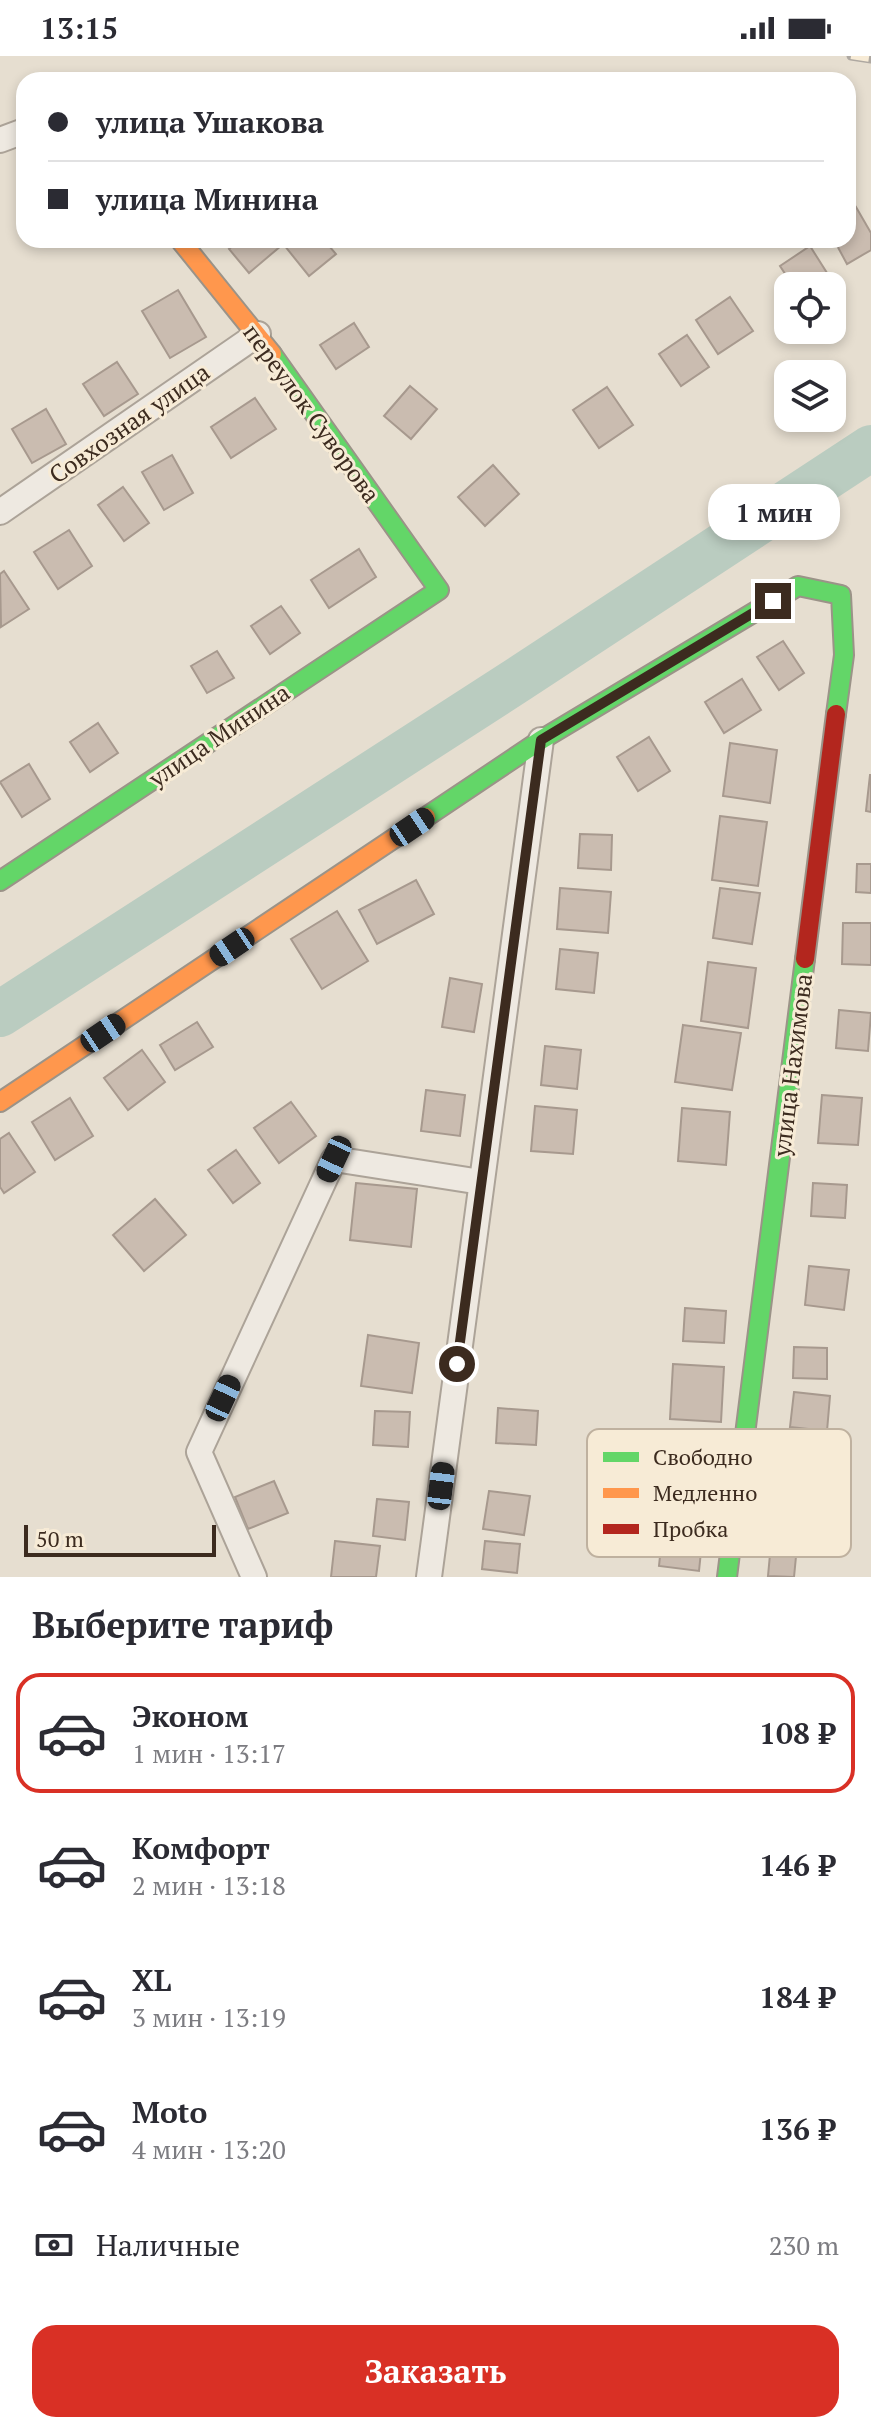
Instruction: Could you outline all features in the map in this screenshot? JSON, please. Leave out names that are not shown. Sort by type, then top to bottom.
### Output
[{"type":"street","name":"переулок Суворова","points":[[187,248],[258,334],[439,590]]},
{"type":"street","name":"Совхозная улица","points":[[0,512],[258,334]]},
{"type":"street","name":"улица Нахимова","points":[[541,740],[798,586],[841,595],[844,655],[746,1429]]},
{"type":"street","name":"улица Минина","points":[[0,881],[439,590]]},
{"type":"street","points":[[0,1102],[541,740]]},
{"type":"street","points":[[429,1577],[541,740]]},
{"type":"street","points":[[254,1577],[199,1452],[334,1159],[481,1182]]},
{"type":"street","name":"улица Нахимова","points":[[727,1577],[730,1557]]},
{"type":"building","points":[[856,207],[871,233],[871,250],[847,264],[838,248],[856,248]]},
{"type":"building","points":[[230,248],[278,248],[249,273]]},
{"type":"building","points":[[286,248],[331,248],[336,254],[309,276]]},
{"type":"building","points":[[811,248],[826,272],[784,272],[780,266]]},
{"type":"building","points":[[178,290],[206,337],[170,358],[142,311]]},
{"type":"building","points":[[730,297],[753,331],[718,354],[696,320]]},
{"type":"building","points":[[354,323],[369,347],[336,369],[320,345]]},
{"type":"building","points":[[687,335],[709,367],[681,386],[659,354]]},
{"type":"building","points":[[117,362],[138,394],[104,416],[83,384]]},
{"type":"building","points":[[410,386],[437,409],[411,439],[384,416]]},
{"type":"building","points":[[607,387],[633,425],[599,448],[573,410]]},
{"type":"building","points":[[255,398],[276,429],[231,458],[211,427]]},
{"type":"building","points":[[46,409],[66,444],[32,463],[12,429]]},
{"type":"building","points":[[172,455],[193,493],[164,510],[142,472]]},
{"type":"building","points":[[493,465],[519,494],[485,526],[458,497]]},
{"type":"building","points":[[123,487],[149,523],[124,541],[98,505]]},
{"type":"building","points":[[69,530],[92,566],[58,589],[34,552]]},
{"type":"building","points":[[359,549],[376,577],[329,608],[311,580]]},
{"type":"building","points":[[4,571],[29,609],[1,627],[0,574]]},
{"type":"building","points":[[281,606],[300,633],[270,654],[251,626]]},
{"type":"building","points":[[783,641],[804,673],[779,690],[757,657]]},
{"type":"building","points":[[217,651],[234,678],[207,693],[191,666]]},
{"type":"building","points":[[742,679],[761,710],[724,733],[705,702]]},
{"type":"building","points":[[98,723],[118,753],[90,772],[70,742]]},
{"type":"building","points":[[649,737],[670,771],[638,791],[617,757]]},
{"type":"building","points":[[730,743],[777,750],[770,803],[723,796]]},
{"type":"building","points":[[29,764],[50,799],[22,817],[0,782]]},
{"type":"building","points":[[871,775],[871,812],[866,811]]},
{"type":"building","points":[[720,816],[767,822],[758,886],[712,880]]},
{"type":"building","points":[[580,834],[612,835],[611,870],[578,868]]},
{"type":"building","points":[[857,864],[871,864],[871,893],[856,892]]},
{"type":"building","points":[[416,880],[434,914],[377,944],[359,910]]},
{"type":"building","points":[[560,888],[611,892],[608,933],[557,929]]},
{"type":"building","points":[[720,888],[760,893],[752,944],[713,938]]},
{"type":"building","points":[[337,911],[368,961],[322,989],[291,939]]},
{"type":"building","points":[[843,923],[871,923],[871,965],[842,964]]},
{"type":"building","points":[[560,949],[598,953],[594,993],[556,989]]},
{"type":"building","points":[[708,962],[756,968],[748,1028],[701,1021]]},
{"type":"building","points":[[450,978],[482,984],[474,1032],[442,1027]]},
{"type":"building","points":[[839,1010],[871,1013],[868,1051],[836,1048]]},
{"type":"building","points":[[197,1022],[213,1047],[175,1070],[160,1045]]},
{"type":"building","points":[[683,1025],[741,1033],[732,1090],[675,1082]]},
{"type":"building","points":[[545,1046],[581,1050],[577,1089],[541,1085]]},
{"type":"building","points":[[142,1050],[165,1082],[128,1110],[104,1078]]},
{"type":"building","points":[[426,1090],[465,1095],[460,1136],[421,1131]]},
{"type":"building","points":[[822,1095],[862,1098],[858,1145],[818,1143]]},
{"type":"building","points":[[70,1098],[93,1136],[55,1160],[32,1122]]},
{"type":"building","points":[[291,1102],[316,1136],[279,1163],[254,1128]]},
{"type":"building","points":[[535,1106],[577,1110],[573,1154],[531,1151]]},
{"type":"building","points":[[682,1108],[730,1112],[726,1165],[678,1161]]},
{"type":"building","points":[[9,1133],[35,1172],[4,1193],[0,1187],[0,1139]]},
{"type":"building","points":[[236,1150],[260,1183],[233,1203],[208,1170]]},
{"type":"building","points":[[356,1183],[417,1189],[411,1247],[350,1240]]},
{"type":"building","points":[[813,1183],[847,1185],[845,1218],[811,1216]]},
{"type":"building","points":[[155,1199],[186,1235],[144,1271],[113,1235]]},
{"type":"building","points":[[809,1266],[849,1270],[844,1310],[805,1305]]},
{"type":"building","points":[[685,1308],[726,1311],[724,1343],[683,1341]]},
{"type":"building","points":[[368,1335],[419,1343],[412,1393],[361,1386]]},
{"type":"building","points":[[794,1347],[827,1348],[827,1379],[793,1378]]},
{"type":"building","points":[[673,1364],[724,1367],[721,1422],[670,1419]]},
{"type":"building","points":[[794,1392],[830,1396],[827,1429],[790,1427]]},
{"type":"building","points":[[498,1408],[538,1411],[536,1445],[496,1443]]},
{"type":"building","points":[[375,1411],[410,1412],[408,1447],[373,1445]]},
{"type":"building","points":[[274,1481],[288,1513],[248,1529],[235,1497]]},
{"type":"building","points":[[489,1491],[530,1496],[524,1535],[483,1529]]},
{"type":"building","points":[[377,1499],[409,1502],[405,1540],[373,1536]]},
{"type":"building","points":[[335,1541],[380,1546],[376,1577],[331,1577]]},
{"type":"building","points":[[485,1541],[520,1544],[517,1573],[482,1569]]},
{"type":"building","points":[[660,1557],[700,1557],[699,1571],[659,1566]]},
{"type":"building","points":[[770,1557],[796,1557],[794,1577],[768,1576]]},
{"type":"waterway","points":[[0,1014],[871,448]]},
{"type":"railway","points":[[851,56],[871,59]]},
{"type":"traffic: fast","points":[[0,881],[439,590],[272,354]]},
{"type":"traffic: fast","points":[[426,817],[541,740],[798,586],[841,595],[844,655],[836,714]]},
{"type":"traffic: fast","points":[[746,1429],[805,959]]},
{"type":"traffic: fast","points":[[727,1577],[730,1557]]},
{"type":"traffic: slow","points":[[186,248],[272,354]]},
{"type":"traffic: slow","points":[[0,1102],[426,817]]},
{"type":"traffic: jam","points":[[805,959],[836,714]]},
{"type":"route","points":[[457,1364],[541,740],[773,601]]}]
